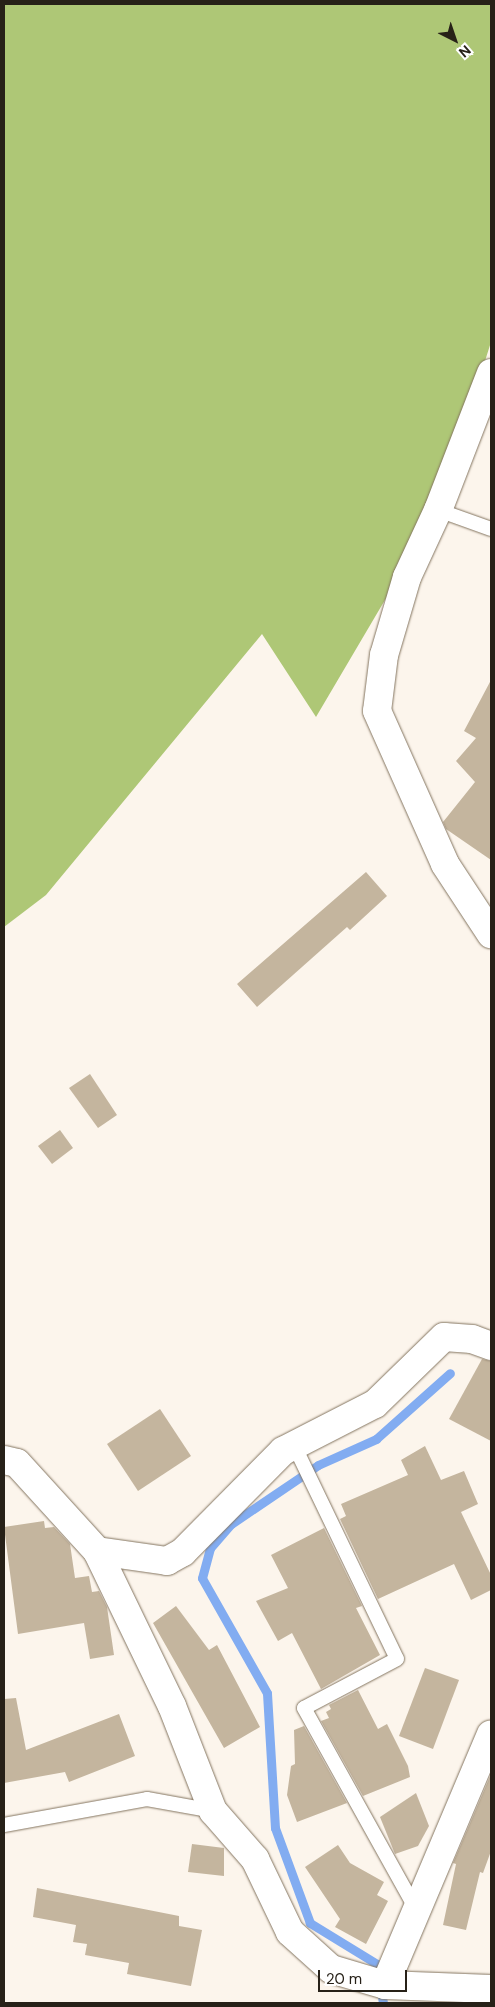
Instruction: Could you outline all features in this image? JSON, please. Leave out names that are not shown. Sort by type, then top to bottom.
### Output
[{"type":"street","points":[[491,373],[438,510],[407,577],[384,655],[376,711],[445,864],[491,934]]},
{"type":"street","points":[[97,1551],[167,1561],[183,1552],[283,1451],[375,1404],[444,1338],[472,1338],[491,1346]]},
{"type":"street","points":[[4,1460],[17,1463],[97,1551],[172,1706],[213,1811],[255,1859],[290,1932],[331,1968],[385,1986],[491,1989]]},
{"type":"street","points":[[385,1986],[491,1734]]},
{"type":"lane","points":[[438,510],[491,529]]},
{"type":"lane","points":[[294,1445],[397,1659],[304,1708],[418,1911]]},
{"type":"lane","points":[[4,1825],[147,1798],[213,1811]]},
{"type":"green space","points":[[4,4],[491,4],[491,342],[438,510],[316,717],[262,634],[46,895],[4,927]]},
{"type":"building","points":[[491,680],[491,860],[446,829],[443,822],[475,782],[456,761],[476,738],[464,731]]},
{"type":"building","points":[[366,872],[387,896],[350,930],[347,927],[257,1007],[237,984]]},
{"type":"building","points":[[90,1074],[117,1115],[98,1128],[69,1088]]},
{"type":"building","points":[[60,1130],[73,1148],[52,1164],[38,1146]]},
{"type":"building","points":[[482,1359],[491,1361],[491,1441],[449,1419]]},
{"type":"building","points":[[160,1409],[191,1456],[138,1491],[107,1444]]},
{"type":"building","points":[[425,1446],[441,1480],[464,1471],[478,1504],[461,1512],[491,1575],[491,1590],[471,1600],[454,1564],[378,1599],[340,1519],[346,1516],[341,1504],[408,1475],[401,1460]]},
{"type":"building","points":[[44,1521],[45,1528],[54,1527],[70,1544],[75,1578],[89,1576],[92,1592],[99,1591],[107,1607],[114,1655],[90,1659],[84,1623],[18,1634],[4,1527]]},
{"type":"building","points":[[324,1528],[362,1606],[356,1608],[380,1655],[321,1689],[292,1633],[278,1641],[256,1601],[288,1588],[271,1555]]},
{"type":"building","points":[[176,1606],[209,1650],[217,1645],[260,1727],[224,1748],[153,1623]]},
{"type":"building","points":[[425,1668],[459,1680],[433,1749],[399,1736]]},
{"type":"building","points":[[358,1690],[378,1729],[387,1724],[408,1766],[410,1777],[363,1796],[321,1721],[329,1718],[326,1712],[331,1709],[329,1705]]},
{"type":"building","points":[[16,1698],[26,1750],[119,1714],[135,1756],[69,1782],[65,1772],[4,1783],[4,1699]]},
{"type":"building","points":[[304,1726],[347,1803],[297,1822],[287,1795],[291,1766],[295,1764],[294,1730]]},
{"type":"building","points":[[491,1774],[491,1851],[483,1873],[480,1872],[466,1930],[443,1925],[456,1864],[453,1863]]},
{"type":"building","points":[[416,1793],[429,1826],[418,1846],[395,1854],[380,1817]]},
{"type":"building","points":[[192,1844],[224,1848],[224,1876],[188,1872]]},
{"type":"building","points":[[338,1845],[350,1863],[384,1882],[377,1895],[388,1901],[366,1944],[335,1927],[340,1919],[305,1867]]},
{"type":"building","points":[[37,1888],[179,1916],[179,1926],[202,1930],[191,1986],[127,1974],[129,1963],[85,1955],[87,1944],[73,1942],[76,1925],[33,1917]]},
{"type":"waterway","points":[[383,2003],[377,1964],[310,1923],[275,1828],[267,1693],[202,1578],[210,1548],[231,1524],[318,1465],[376,1439],[450,1373]]}]
